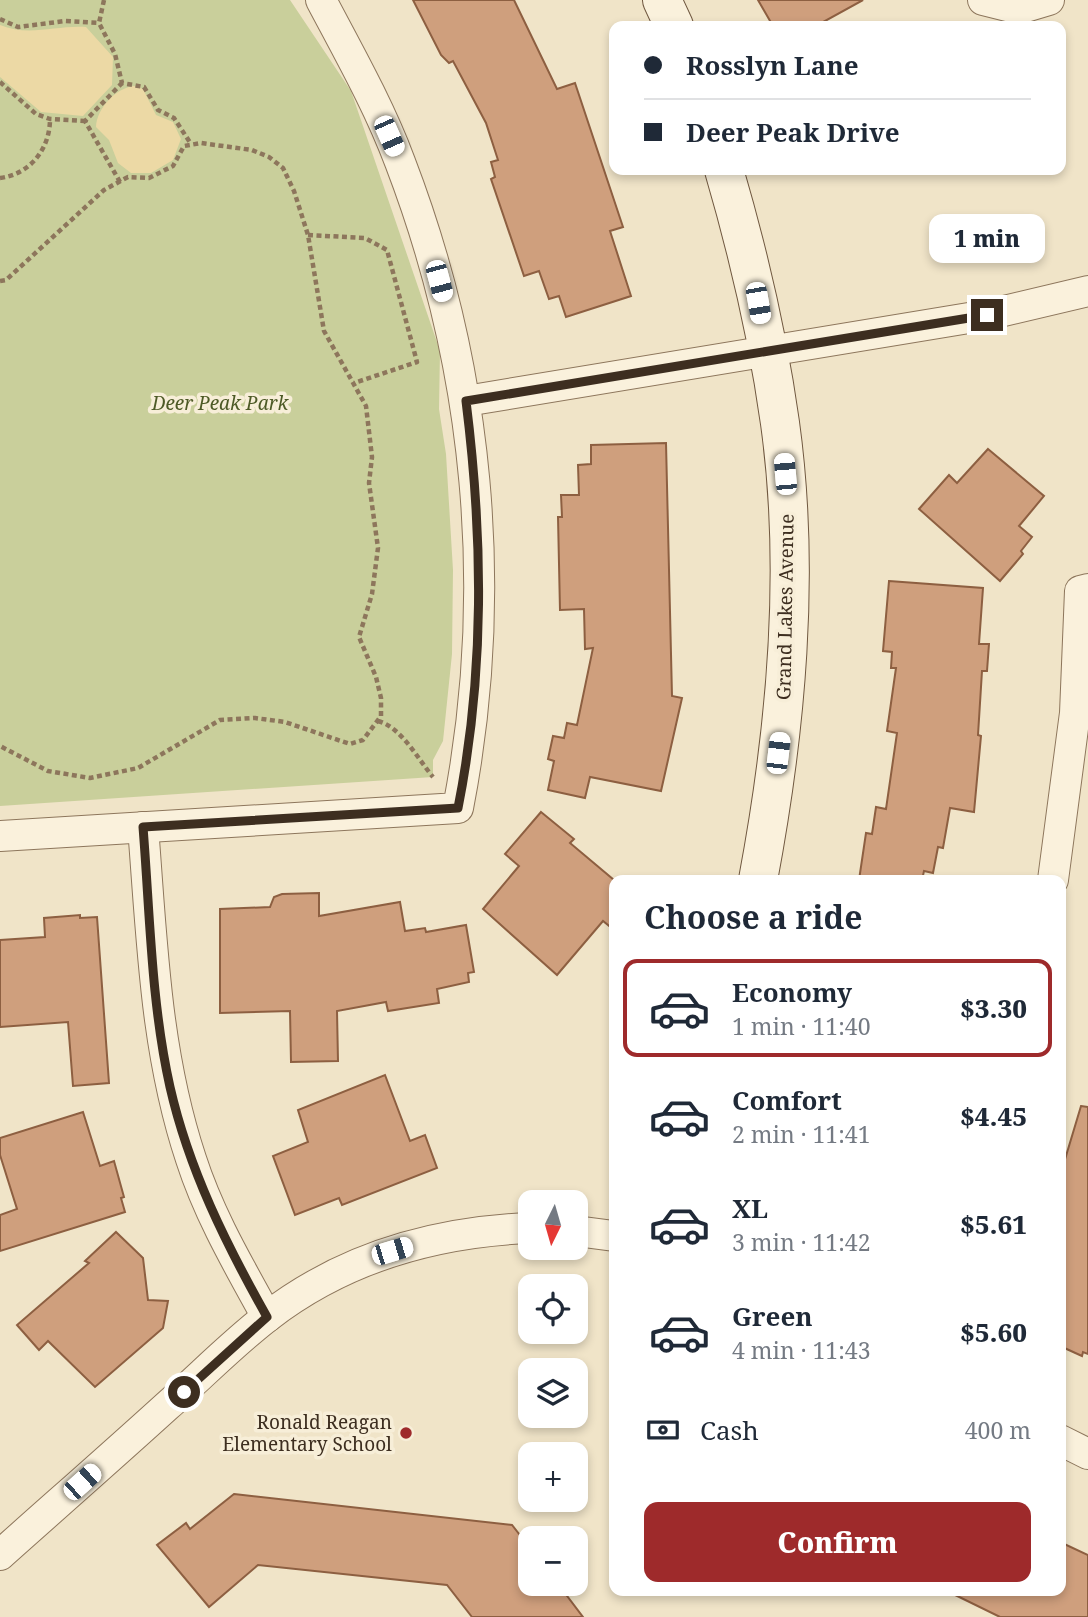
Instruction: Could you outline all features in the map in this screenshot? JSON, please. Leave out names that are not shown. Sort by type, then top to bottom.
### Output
[{"type":"street","points":[[0,836],[458,808],[477,680],[481,580],[476,480],[466,401],[453,332],[433,255],[400,160],[367,87],[321,0]]},
{"type":"street","points":[[662,0],[672,21]]},
{"type":"street","points":[[984,1],[1018,9],[1049,0]]},
{"type":"street","name":"Grand Lakes Avenue","points":[[725,175],[741,229],[767,352],[780,423],[787,500],[789,601],[783,715],[772,803],[759,875]]},
{"type":"street","points":[[466,401],[987,315],[1088,291]]},
{"type":"street","points":[[1054,875],[1074,713],[1084,590]]},
{"type":"street","points":[[143,827],[158,1014],[170,1088],[191,1160],[219,1230],[267,1317]]},
{"type":"street","points":[[0,1555],[267,1317],[318,1283],[373,1258],[431,1239],[518,1229]]},
{"type":"street","points":[[588,1233],[609,1235]]},
{"type":"street","points":[[1066,1443],[1088,1454]]},
{"type":"path","points":[[104,0],[99,23],[115,54],[122,83]]},
{"type":"path","points":[[0,19],[19,27],[65,21],[99,23]]},
{"type":"path","points":[[0,82],[36,114],[50,119],[85,121],[122,83]]},
{"type":"path","points":[[122,83],[144,87],[158,110],[174,117],[191,144]]},
{"type":"path","points":[[0,178],[23,170],[36,157],[50,139],[50,119]]},
{"type":"path","points":[[85,121],[120,182]]},
{"type":"path","points":[[0,281],[6,280],[104,190],[128,177],[149,178],[173,166],[184,146],[191,144],[252,150],[269,157],[283,168],[308,235],[324,331],[366,406],[372,457],[369,483],[378,548],[377,568],[359,636],[381,698],[378,721],[363,740],[350,744],[285,722],[255,718],[220,720],[138,768],[90,778],[48,771],[0,746]]},
{"type":"path","points":[[308,235],[365,238],[387,250],[417,362],[354,383]]},
{"type":"path","points":[[378,721],[386,723],[398,734],[458,808]]},
{"type":"green space","name":"Deer Peak Park","points":[[0,0],[290,0],[351,91],[440,351],[439,409],[446,454],[453,570],[452,654],[443,741],[433,760],[433,777],[0,806]]},
{"type":"sand","points":[[0,25],[21,30],[86,27],[113,57],[112,85],[83,116],[41,112],[0,77]]},
{"type":"sand","points":[[134,86],[143,89],[156,115],[173,122],[181,139],[173,160],[151,173],[131,173],[118,163],[109,140],[96,127],[100,113],[109,100]]},
{"type":"building","points":[[413,0],[514,0],[557,89],[575,83],[623,227],[610,231],[631,296],[566,317],[559,296],[549,299],[539,271],[524,276],[491,179],[495,177],[491,162],[498,160],[486,123],[453,61],[449,63],[441,55]]},
{"type":"building","points":[[758,0],[863,0],[825,21],[770,21]]},
{"type":"building","points":[[666,443],[672,696],[682,698],[661,791],[590,777],[585,798],[548,790],[554,761],[548,759],[553,736],[564,738],[567,723],[577,725],[593,648],[585,649],[584,609],[560,610],[558,517],[562,517],[561,495],[579,495],[578,465],[591,464],[591,445]]},
{"type":"building","points":[[988,449],[1044,496],[1019,526],[1032,537],[1021,551],[1023,554],[1000,581],[919,509],[949,475],[957,483]]},
{"type":"building","points":[[889,581],[983,588],[979,644],[989,644],[987,671],[982,671],[978,735],[981,736],[974,812],[950,808],[943,848],[938,847],[933,873],[924,871],[923,875],[860,875],[866,833],[872,834],[876,807],[886,809],[897,733],[887,731],[896,668],[891,668],[892,652],[883,651]]},
{"type":"building","points":[[541,812],[574,839],[570,843],[609,876],[609,926],[603,921],[557,975],[483,909],[519,866],[505,854]]},
{"type":"building","points":[[319,893],[319,916],[400,902],[405,931],[425,928],[426,932],[466,925],[474,972],[468,973],[469,982],[437,989],[439,1003],[388,1011],[386,1002],[337,1011],[338,1061],[291,1062],[290,1011],[220,1013],[220,909],[270,907],[274,897],[282,894]]},
{"type":"building","points":[[80,915],[80,918],[97,917],[109,1083],[73,1086],[68,1022],[0,1027],[0,940],[45,937],[44,918]]},
{"type":"building","points":[[385,1075],[410,1141],[425,1135],[437,1168],[342,1205],[339,1198],[295,1215],[273,1156],[308,1142],[298,1110]]},
{"type":"building","points":[[1081,1106],[1088,1107],[1088,1354],[1083,1352],[1082,1356],[1066,1349],[1066,1156]]},
{"type":"building","points":[[83,1112],[100,1166],[114,1161],[124,1197],[121,1198],[125,1212],[0,1251],[0,1215],[17,1209],[0,1155],[0,1138]]},
{"type":"building","points":[[116,1232],[143,1258],[148,1300],[168,1301],[163,1328],[95,1387],[48,1341],[39,1350],[17,1325],[89,1263],[85,1261]]},
{"type":"building","points":[[234,1494],[512,1525],[518,1533],[518,1596],[567,1596],[583,1617],[472,1617],[447,1585],[258,1565],[209,1607],[157,1545],[186,1523],[190,1529]]},
{"type":"building","points":[[1066,1545],[1088,1555],[1088,1617],[1000,1617],[957,1596],[1066,1596]]},
{"type":"place","name":"Ronald Reagan Elementary School","points":[[406,1433]]},
{"type":"route","points":[[184,1392],[267,1317],[219,1230],[191,1160],[170,1088],[158,1014],[143,827],[458,808],[477,680],[481,580],[476,480],[466,401],[987,315]]}]
